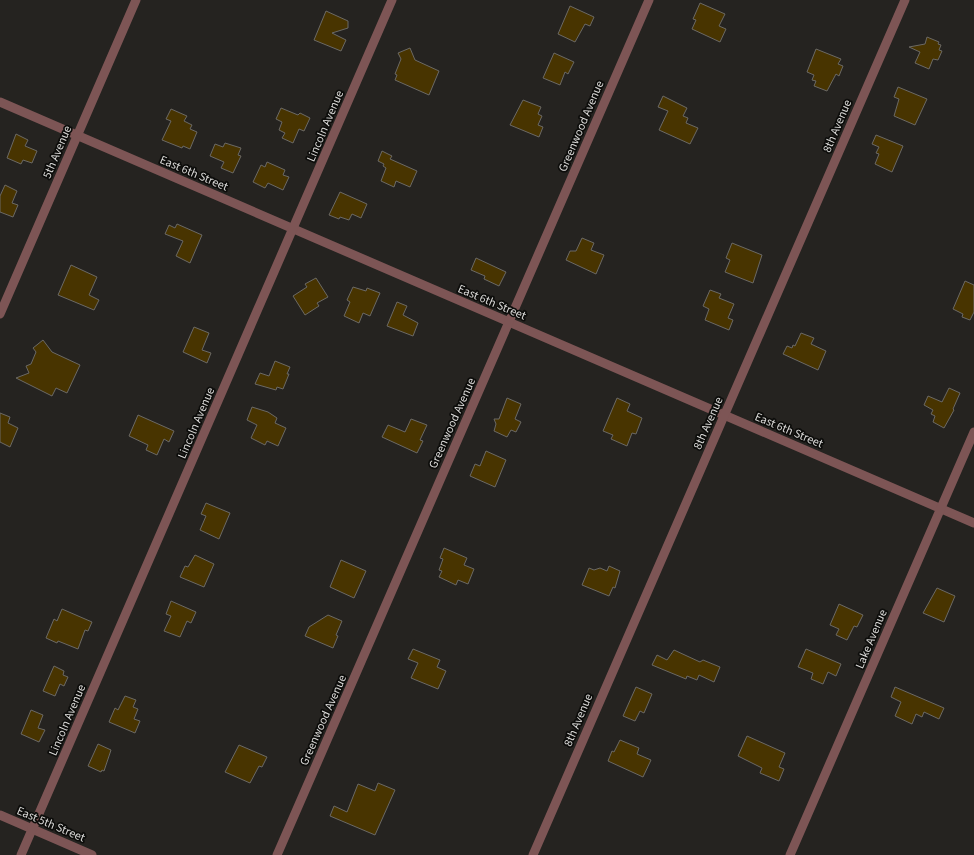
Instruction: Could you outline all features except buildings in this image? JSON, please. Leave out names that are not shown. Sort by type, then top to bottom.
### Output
[{"type":"street","name":"5th Avenue","points":[[0,314],[136,0]]},
{"type":"street","name":"Lincoln Avenue","points":[[21,855],[392,0]]},
{"type":"street","name":"Greenwood Avenue","points":[[277,855],[510,322],[648,0]]},
{"type":"street","name":"8th Avenue","points":[[533,855],[904,0]]},
{"type":"street","name":"East 6th Street","points":[[0,102],[974,523]]},
{"type":"street","name":"Lake Avenue","points":[[790,855],[974,432]]},
{"type":"street","name":"East 5th Street","points":[[0,815],[92,855]]}]
